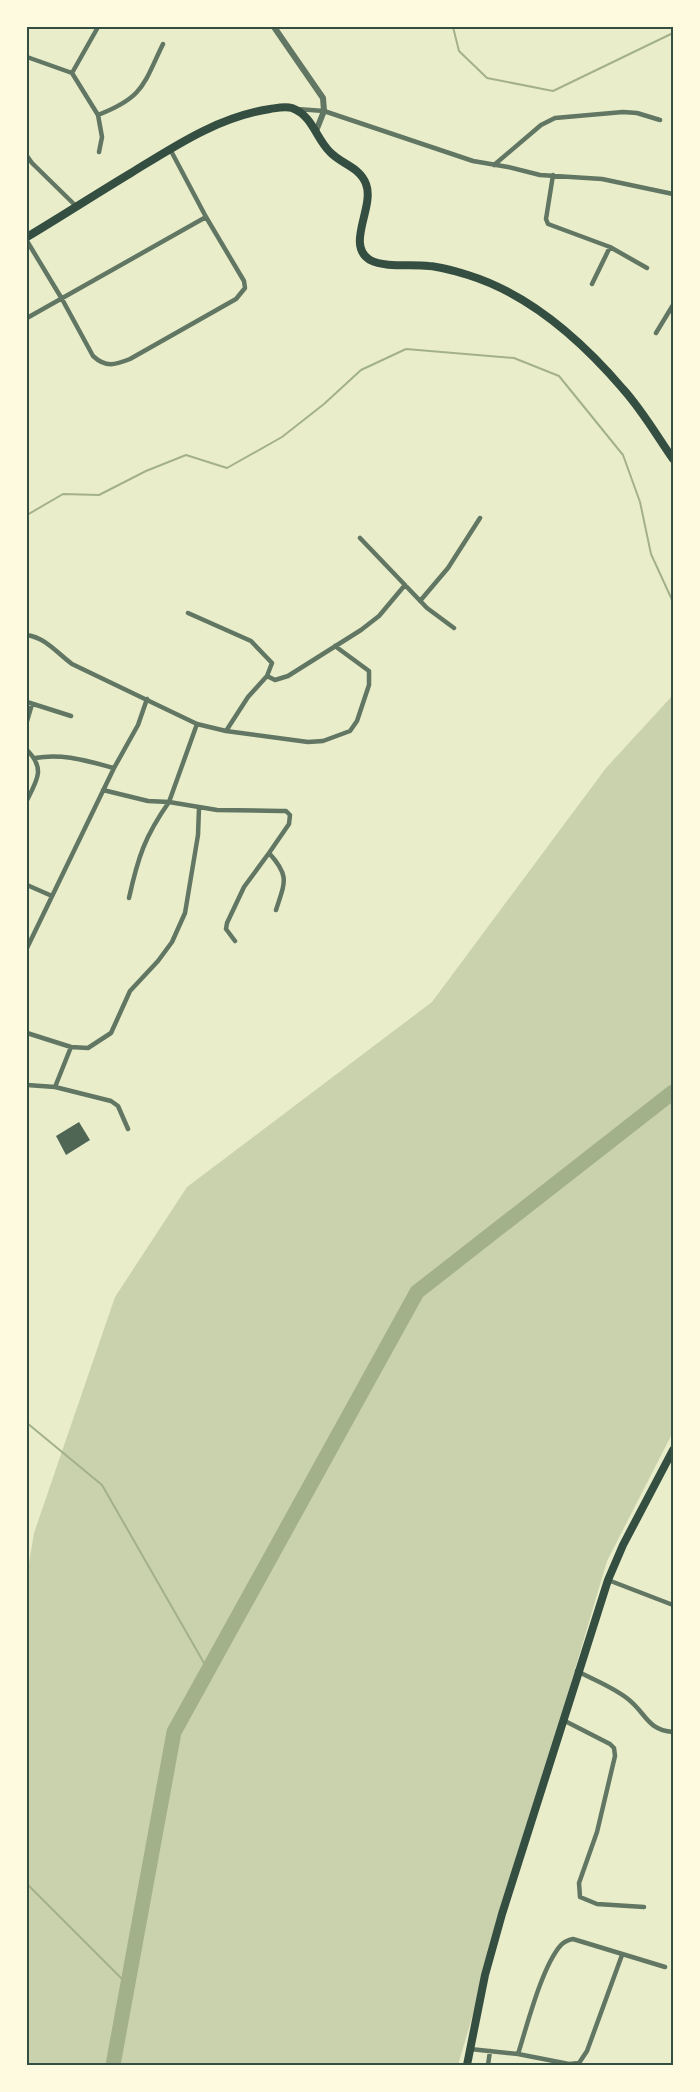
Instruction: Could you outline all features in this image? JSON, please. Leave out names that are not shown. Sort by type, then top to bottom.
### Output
[{"type":"main road","points":[[27,239],[170,149],[208,128],[236,117],[275,108],[294,109],[304,116],[330,152],[355,169],[367,184],[368,201],[360,239],[361,249],[365,256],[376,263],[429,266],[463,273],[496,285],[529,304],[563,329],[624,390],[673,459]]},
{"type":"main road","points":[[467,2065],[485,1975],[502,1914],[577,1671],[608,1580],[623,1545],[673,1450]]},
{"type":"street","points":[[72,73],[98,27]]},
{"type":"street","points":[[274,27],[321,93],[324,111],[316,131]]},
{"type":"street","points":[[98,115],[132,99],[144,84],[163,44]]},
{"type":"street","points":[[27,57],[72,73],[98,115],[102,137],[99,152]]},
{"type":"street","points":[[294,109],[324,111],[473,161],[540,175],[602,180],[673,194]]},
{"type":"street","points":[[494,165],[542,125],[555,118],[623,112],[637,113],[660,120]]},
{"type":"street","points":[[27,239],[93,357],[108,366],[130,359],[236,299],[245,288],[244,281],[206,217],[170,149]]},
{"type":"street","points":[[27,156],[77,207]]},
{"type":"street","points":[[553,175],[546,219],[548,224],[610,247],[647,268]]},
{"type":"street","points":[[27,318],[206,217]]},
{"type":"street","points":[[592,284],[610,247]]},
{"type":"street","points":[[656,333],[673,306]]},
{"type":"street","points":[[420,602],[448,568],[480,518]]},
{"type":"street","points":[[360,537],[426,608],[454,628]]},
{"type":"street","points":[[267,676],[275,680],[281,679],[335,646],[379,616],[405,585]]},
{"type":"street","points":[[188,613],[251,641],[272,663],[267,676],[248,697],[226,731]]},
{"type":"street","points":[[27,635],[47,642],[72,664],[197,724],[226,731],[308,742],[322,741],[350,730],[357,721],[370,678],[365,667],[335,646]]},
{"type":"street","points":[[27,948],[103,790],[138,724],[147,699]]},
{"type":"street","points":[[27,721],[29,703],[71,716]]},
{"type":"street","points":[[129,898],[138,859],[147,836],[169,802],[197,724]]},
{"type":"street","points":[[27,750],[35,758],[39,767],[27,800]]},
{"type":"street","points":[[35,758],[51,755],[114,768]]},
{"type":"street","points":[[103,790],[148,801],[169,802],[199,808],[285,811],[291,819],[289,824],[244,887],[230,915],[226,929],[235,941]]},
{"type":"street","points":[[27,1033],[71,1047],[88,1048],[111,1032],[130,991],[172,942],[185,913],[198,835],[199,808]]},
{"type":"street","points":[[269,853],[284,872],[283,888],[276,910]]},
{"type":"street","points":[[27,885],[52,896]]},
{"type":"street","points":[[55,1087],[71,1047]]},
{"type":"street","points":[[27,1085],[55,1087],[111,1101],[118,1106],[128,1129]]},
{"type":"street","points":[[608,1580],[673,1605]]},
{"type":"street","points":[[577,1671],[627,1698],[636,1706],[645,1720],[656,1728],[673,1732]]},
{"type":"street","points":[[563,1720],[610,1744],[614,1748],[615,1756],[597,1832],[579,1883],[580,1897],[597,1904],[644,1907]]},
{"type":"street","points":[[518,2054],[545,1975],[560,1946],[568,1940],[665,1967]]},
{"type":"street","points":[[470,2049],[518,2054],[569,2064],[579,2063],[588,2051],[622,1955]]},
{"type":"street","points":[[488,2065],[490,2051]]},
{"type":"green space","points":[[673,695],[673,1432],[607,1561],[458,2065],[27,2065],[27,1575],[34,1533],[115,1297],[187,1187],[432,1002],[606,768]]},
{"type":"building","points":[[79,1122],[90,1140],[66,1155],[56,1136]]},
{"type":"waterway","points":[[453,27],[459,51],[487,78],[553,91],[673,33]]},
{"type":"waterway","points":[[27,515],[63,494],[99,495],[146,471],[186,455],[227,468],[282,437],[324,404],[361,370],[406,349],[514,358],[559,376],[623,455],[640,502],[651,554],[673,602]]},
{"type":"waterway","points":[[113,2065],[174,1732],[417,1292],[673,1092]]},
{"type":"waterway","points":[[27,1423],[102,1485],[208,1670]]},
{"type":"waterway","points":[[27,1884],[128,1985]]}]
